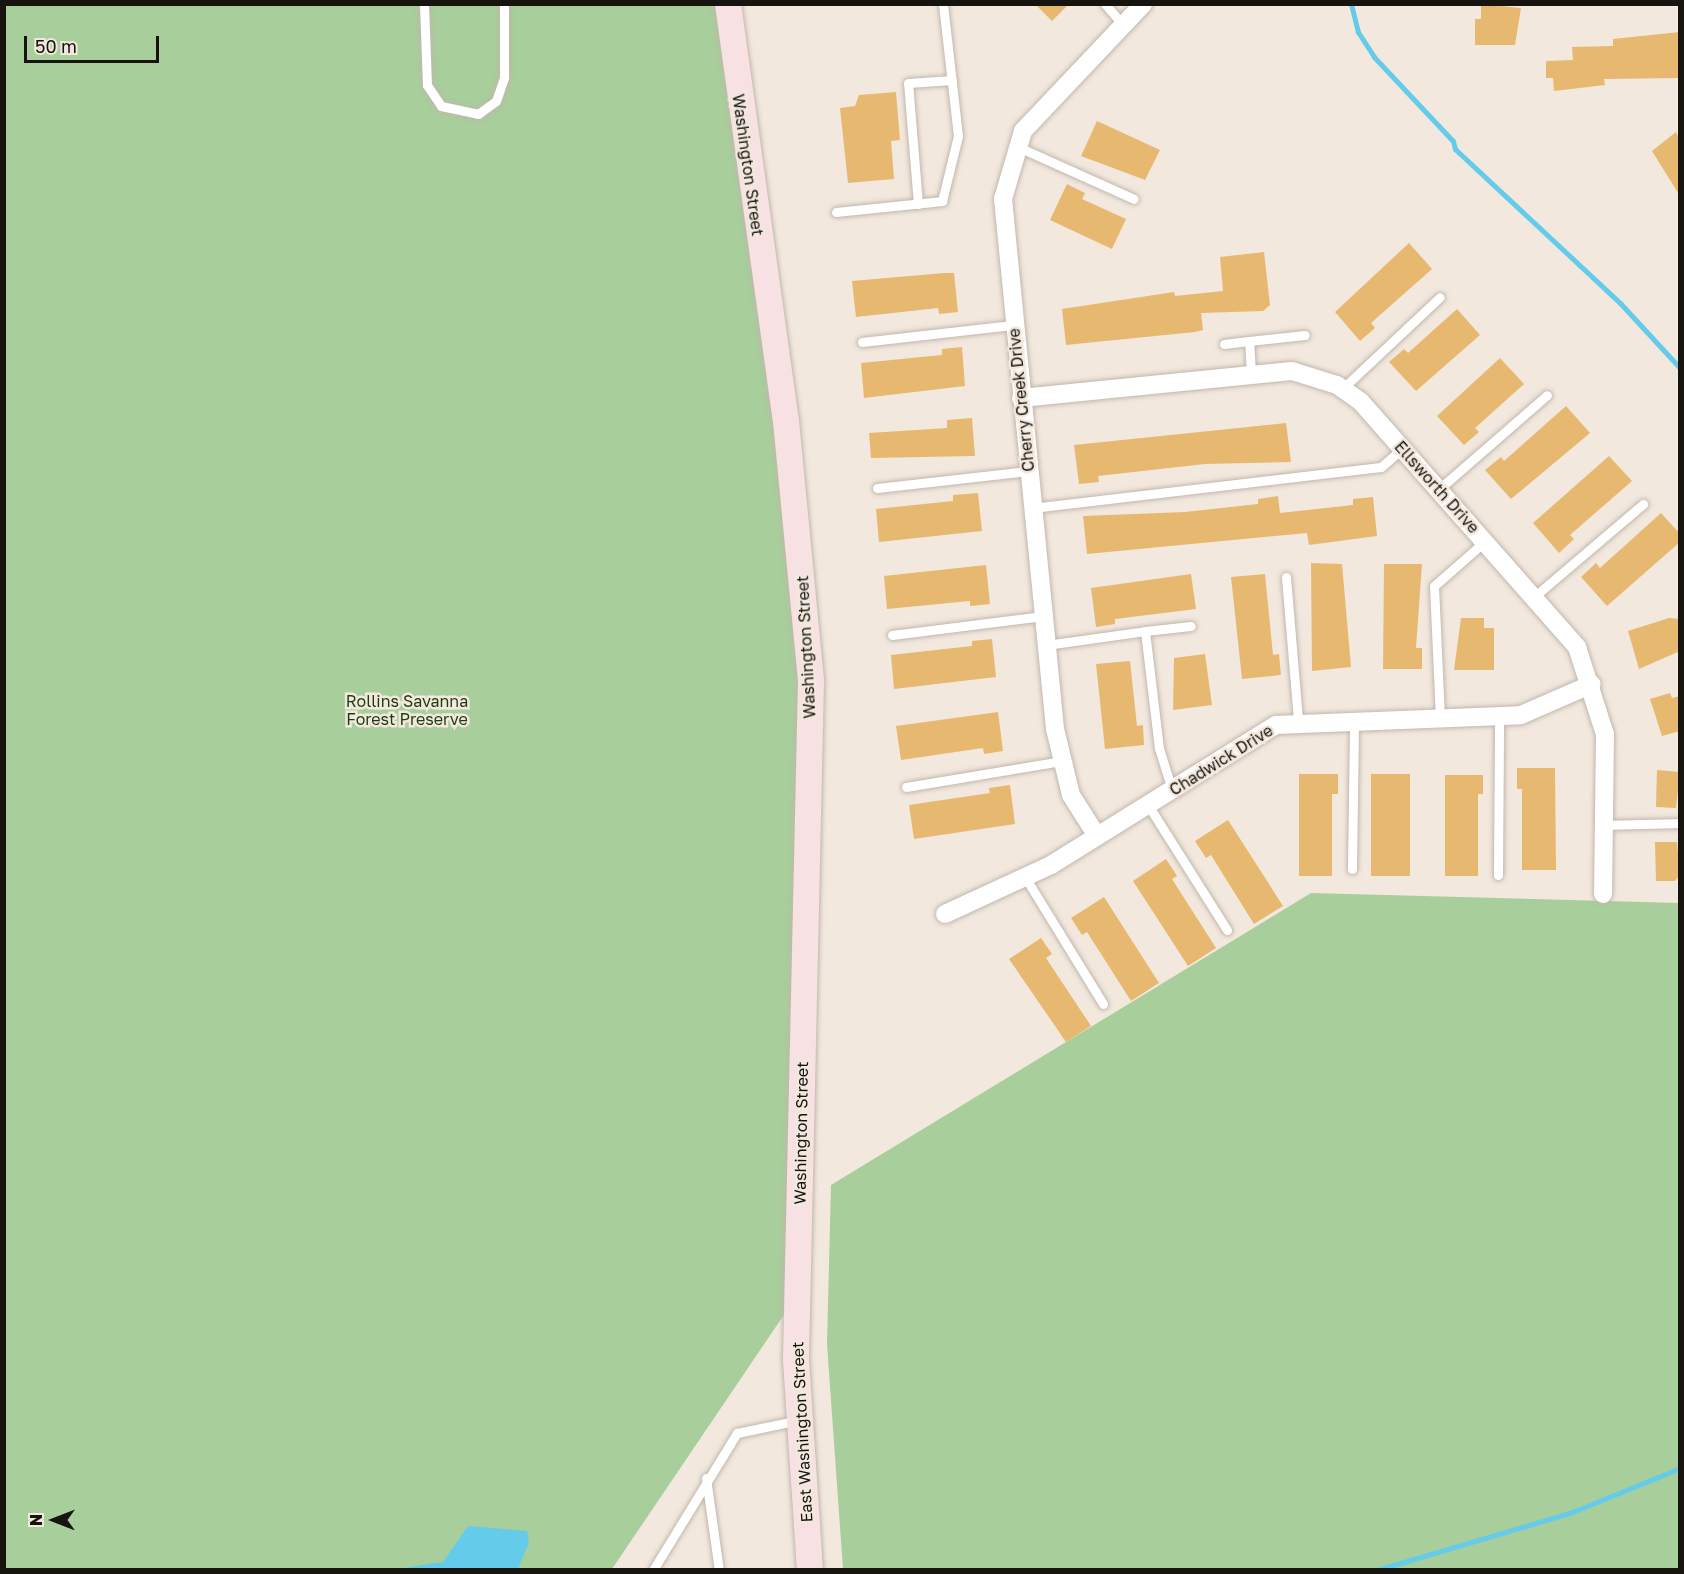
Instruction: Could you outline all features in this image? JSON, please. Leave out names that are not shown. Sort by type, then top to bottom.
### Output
[{"type":"main road","name":"Washington Street","points":[[728,4],[788,432],[811,681],[798,1294]]},
{"type":"main road","name":"East Washington Street","points":[[798,1294],[799,1420],[810,1569]]},
{"type":"street","name":"Cherry Creek Drive","points":[[1097,836],[1071,795],[1061,761],[1012,325],[1003,199],[1017,146],[1049,98],[1143,4]]},
{"type":"street","name":"Ellsworth Drive","points":[[1021,398],[1292,371],[1342,389],[1403,448],[1535,596],[1577,647],[1592,684],[1605,734],[1603,894]]},
{"type":"street","name":"Chadwick Drive","points":[[945,914],[1025,877],[1097,836],[1276,725],[1298,721],[1521,715],[1592,684]]},
{"type":"lane","points":[[424,4],[427,85],[441,106],[478,114],[496,101],[504,78],[504,4]]},
{"type":"lane","points":[[836,212],[942,201],[958,136],[943,4]]},
{"type":"lane","points":[[1105,4],[1123,25]]},
{"type":"lane","points":[[918,204],[908,83],[952,80]]},
{"type":"lane","points":[[1017,146],[1134,200]]},
{"type":"lane","points":[[1342,389],[1440,297]]},
{"type":"lane","points":[[862,342],[1012,325]]},
{"type":"lane","points":[[1224,344],[1305,335]]},
{"type":"lane","points":[[1249,341],[1251,375]]},
{"type":"lane","points":[[1439,489],[1547,395]]},
{"type":"lane","points":[[1032,508],[1381,467],[1403,448]]},
{"type":"lane","points":[[877,488],[1029,471]]},
{"type":"lane","points":[[1535,596],[1643,504]]},
{"type":"lane","points":[[1440,718],[1434,585],[1485,541]]},
{"type":"lane","points":[[1286,577],[1298,721]]},
{"type":"lane","points":[[892,635],[1044,616]]},
{"type":"lane","points":[[1047,645],[1191,626]]},
{"type":"lane","points":[[1145,631],[1159,748],[1172,790]]},
{"type":"lane","points":[[1498,875],[1499,717]]},
{"type":"lane","points":[[1352,868],[1354,720]]},
{"type":"lane","points":[[906,787],[1061,761]]},
{"type":"lane","points":[[1148,805],[1227,930]]},
{"type":"lane","points":[[1605,825],[1680,823]]},
{"type":"lane","points":[[1025,877],[1103,1004]]},
{"type":"lane","points":[[653,1569],[706,1479],[737,1433],[799,1420]]},
{"type":"lane","points":[[706,1479],[719,1569]]},
{"type":"green space","name":"Rollins Savanna Forest Preserve","points":[[4,5],[728,5],[799,524],[798,1294],[612,1569],[5,1569]]},
{"type":"green space","points":[[1311,893],[1679,903],[1679,1569],[843,1569],[827,1344],[831,1185]]},
{"type":"water","points":[[468,1526],[527,1531],[529,1542],[518,1569],[397,1569],[443,1562]]},
{"type":"building","points":[[1035,4],[1069,4],[1052,21]]},
{"type":"building","points":[[1481,4],[1521,8],[1515,45],[1475,45],[1475,19],[1481,19]]},
{"type":"building","points":[[1680,32],[1680,78],[1604,79],[1605,85],[1554,91],[1553,78],[1546,78],[1546,61],[1573,60],[1572,47],[1613,46],[1613,39]]},
{"type":"building","points":[[896,92],[900,140],[891,141],[894,179],[848,183],[840,108],[855,106],[859,95]]},
{"type":"building","points":[[1097,121],[1160,150],[1145,180],[1081,156]]},
{"type":"building","points":[[1676,132],[1680,140],[1680,196],[1652,151]]},
{"type":"building","points":[[1067,184],[1085,193],[1082,199],[1126,219],[1112,249],[1050,220]]},
{"type":"building","points":[[1409,243],[1432,269],[1371,323],[1375,328],[1360,341],[1335,312]]},
{"type":"building","points":[[1264,252],[1270,305],[1263,311],[1201,313],[1203,330],[1195,332],[1066,345],[1062,309],[1174,292],[1175,296],[1223,291],[1220,257]]},
{"type":"building","points":[[954,273],[958,312],[939,314],[938,308],[856,317],[852,281]]},
{"type":"building","points":[[1457,309],[1480,335],[1416,391],[1389,362],[1404,349],[1408,353]]},
{"type":"building","points":[[962,347],[965,386],[864,398],[861,363],[942,355],[942,349]]},
{"type":"building","points":[[1500,358],[1524,384],[1475,428],[1479,432],[1464,445],[1437,416]]},
{"type":"building","points":[[1566,406],[1590,433],[1511,499],[1485,470],[1501,457],[1504,461]]},
{"type":"building","points":[[972,418],[975,456],[871,458],[869,433],[947,428],[947,420]]},
{"type":"building","points":[[1286,423],[1291,462],[1205,464],[1098,476],[1099,482],[1079,484],[1074,445]]},
{"type":"building","points":[[1609,456],[1632,481],[1570,535],[1574,539],[1559,553],[1533,523]]},
{"type":"building","points":[[978,493],[982,531],[879,542],[876,509],[953,501],[953,495]]},
{"type":"building","points":[[1278,496],[1280,513],[1353,505],[1353,499],[1373,497],[1377,536],[1309,545],[1307,533],[1087,554],[1083,516],[1185,512],[1258,504],[1258,499]]},
{"type":"building","points":[[1661,513],[1680,534],[1680,542],[1607,606],[1581,577],[1596,563],[1600,568]]},
{"type":"building","points":[[1311,563],[1342,564],[1351,667],[1312,671]]},
{"type":"building","points":[[1384,564],[1422,564],[1416,648],[1422,648],[1422,669],[1383,669]]},
{"type":"building","points":[[986,565],[990,604],[970,606],[970,601],[887,609],[884,576]]},
{"type":"building","points":[[1191,574],[1196,609],[1115,619],[1115,624],[1096,627],[1091,588]]},
{"type":"building","points":[[1265,574],[1273,655],[1279,654],[1281,675],[1242,679],[1231,577]]},
{"type":"building","points":[[1461,618],[1484,618],[1484,628],[1494,628],[1494,670],[1454,670]]},
{"type":"building","points":[[1669,618],[1680,619],[1680,651],[1639,669],[1628,631]]},
{"type":"building","points":[[992,639],[996,677],[894,689],[891,655],[972,646],[972,641]]},
{"type":"building","points":[[1205,654],[1212,705],[1173,710],[1174,658]]},
{"type":"building","points":[[1130,661],[1137,726],[1143,725],[1144,745],[1105,749],[1096,664]]},
{"type":"building","points":[[1670,693],[1672,698],[1680,696],[1680,731],[1662,736],[1650,699]]},
{"type":"building","points":[[998,712],[1003,751],[984,754],[983,748],[901,760],[896,726]]},
{"type":"building","points":[[1517,768],[1555,768],[1556,870],[1522,870],[1522,789],[1517,789]]},
{"type":"building","points":[[1657,770],[1680,772],[1676,808],[1656,807]]},
{"type":"building","points":[[1299,774],[1338,774],[1338,794],[1332,794],[1332,876],[1299,876]]},
{"type":"building","points":[[1371,774],[1410,774],[1410,876],[1371,876]]},
{"type":"building","points":[[1445,775],[1483,775],[1483,794],[1478,794],[1478,876],[1445,876]]},
{"type":"building","points":[[1010,785],[1015,824],[914,839],[909,805],[990,793],[989,788]]},
{"type":"building","points":[[1228,820],[1283,906],[1254,924],[1211,855],[1206,858],[1195,841]]},
{"type":"building","points":[[1655,842],[1677,842],[1680,875],[1675,881],[1656,881]]},
{"type":"building","points":[[1166,859],[1177,876],[1172,879],[1216,948],[1188,966],[1133,881]]},
{"type":"building","points":[[1104,897],[1159,983],[1131,1001],[1087,932],[1082,935],[1071,918]]},
{"type":"building","points":[[1041,938],[1052,954],[1046,958],[1091,1026],[1066,1042],[1009,959]]},
{"type":"waterway","points":[[1351,4],[1358,32],[1374,57],[1453,141],[1455,149],[1621,304],[1680,368]]},
{"type":"waterway","points":[[1377,1570],[1570,1513],[1680,1468]]}]
